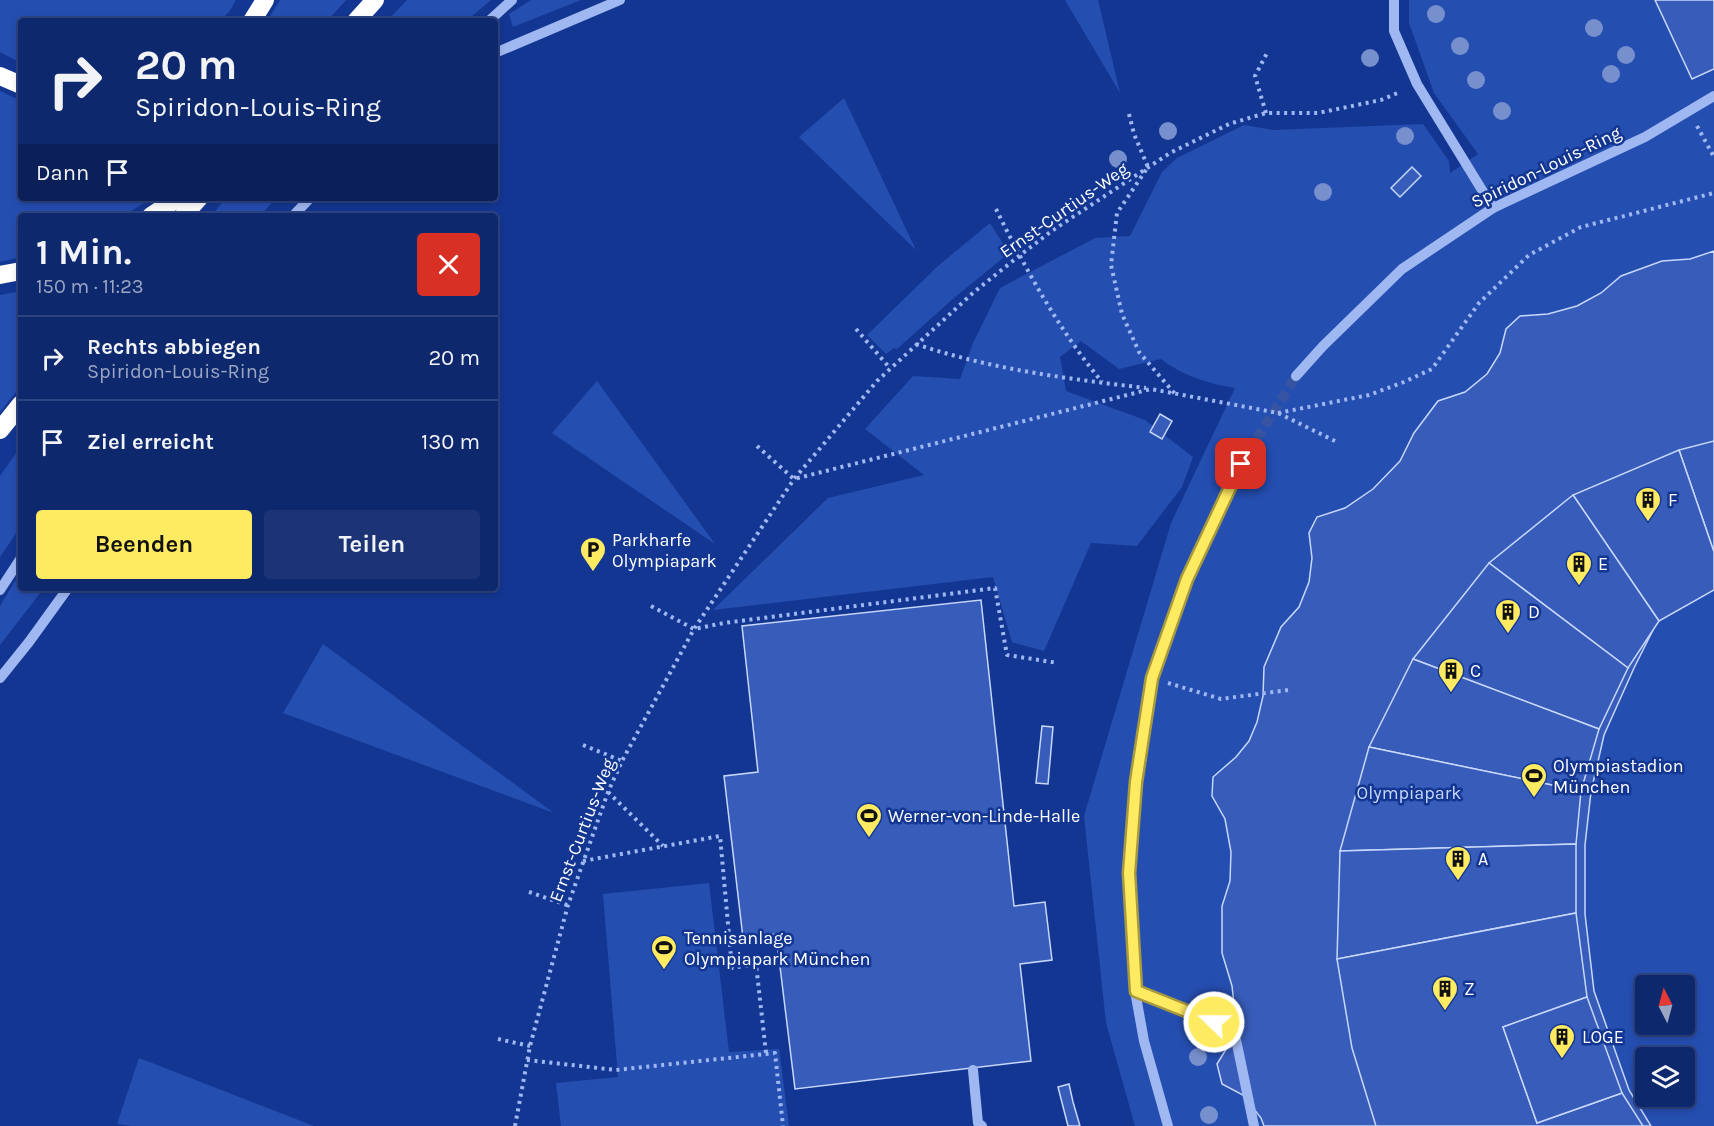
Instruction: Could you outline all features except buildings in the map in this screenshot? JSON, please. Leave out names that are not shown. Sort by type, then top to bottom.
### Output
[{"type":"highway","points":[[254,18],[265,0]]},
{"type":"highway","points":[[359,18],[375,0]]},
{"type":"highway","points":[[0,76],[18,84]]},
{"type":"highway","points":[[156,213],[174,201]]},
{"type":"highway","points":[[186,213],[196,201]]},
{"type":"highway","points":[[0,275],[18,272]]},
{"type":"highway","points":[[0,430],[18,408]]},
{"type":"street","points":[[492,18],[512,0]]},
{"type":"street","points":[[498,52],[620,0]]},
{"type":"street","points":[[1394,0],[1394,31],[1417,84],[1493,208]]},
{"type":"street","name":"Spiridon-Louis-Ring","points":[[1296,376],[1323,346],[1402,269],[1493,208],[1645,136],[1714,96]]},
{"type":"street","points":[[296,213],[307,201]]},
{"type":"street","points":[[1168,1126],[1144,1041],[1136,991],[1129,873],[1136,782],[1152,678],[1187,579],[1241,464]]},
{"type":"street","points":[[0,590],[18,563]]},
{"type":"street","points":[[0,678],[66,591]]},
{"type":"street","points":[[1136,991],[1234,1030],[1254,1126]]},
{"type":"street","points":[[973,1070],[978,1123],[982,1126]]},
{"type":"path","points":[[1266,113],[1255,76],[1267,53]]},
{"type":"path","name":"Ernst-Curtius-Weg","points":[[515,1126],[530,1046],[567,905],[608,792],[622,761],[694,629],[794,479],[889,367],[974,292],[1053,230],[1170,153],[1229,124],[1266,113],[1318,113],[1381,100],[1417,84]]},
{"type":"path","points":[[1129,114],[1134,134],[1148,167],[1117,213],[1111,265],[1122,314],[1139,352],[1176,394]]},
{"type":"path","points":[[1701,134],[1714,157]]},
{"type":"path","points":[[1278,413],[1369,395],[1432,369],[1479,303],[1528,255],[1581,227],[1714,193]]},
{"type":"path","points":[[996,209],[1019,256],[1075,349],[1102,383]]},
{"type":"path","points":[[856,329],[889,367]]},
{"type":"path","points":[[915,344],[952,356],[1278,413],[1337,442]]},
{"type":"path","points":[[757,446],[794,479],[1151,389]]},
{"type":"path","points":[[651,606],[694,629],[736,621],[994,588],[1007,655],[1058,663]]},
{"type":"path","points":[[1184,688],[1221,699],[1288,690]]},
{"type":"path","points":[[583,745],[622,761]]},
{"type":"path","points":[[608,792],[663,846]]},
{"type":"path","points":[[583,861],[720,836],[732,968],[756,964],[766,1053]]},
{"type":"path","points":[[528,892],[567,905]]},
{"type":"path","points":[[500,1039],[530,1046]]},
{"type":"path","points":[[527,1060],[616,1070],[775,1053],[783,1126]]},
{"type":"green space","points":[[0,0],[236,0],[222,18],[18,18],[18,61],[0,52]]},
{"type":"green space","points":[[280,0],[346,0],[330,18],[269,18]]},
{"type":"green space","points":[[407,0],[491,0],[470,18],[390,18]]},
{"type":"green space","points":[[531,0],[581,0],[513,27],[509,14]]},
{"type":"green space","points":[[1065,0],[1098,0],[1120,93]]},
{"type":"green space","name":"Olympiapark","points":[[1409,0],[1714,0],[1714,1126],[1135,1126],[1106,1023],[1084,816],[1171,523],[1235,388],[1196,378],[1177,370],[1161,359],[1119,369],[1081,341],[1060,357],[1066,391],[1145,420],[1193,457],[1182,487],[1137,546],[1091,543],[1044,651],[1012,642],[993,577],[713,610],[828,498],[924,475],[865,429],[913,376],[960,379],[973,343],[1000,288],[1095,238],[1130,236],[1162,172],[1177,158],[1244,125],[1273,130],[1423,124],[1449,161],[1450,173],[1478,154],[1434,93],[1409,23]]},
{"type":"green space","points":[[0,91],[18,100],[18,201],[147,201],[128,213],[18,213],[18,258],[0,262]]},
{"type":"green space","points":[[844,98],[916,250],[799,137]]},
{"type":"green space","points":[[224,201],[273,201],[263,213],[214,213]]},
{"type":"green space","points":[[990,223],[1009,253],[897,349],[894,348],[886,354],[867,335],[938,266]]},
{"type":"green space","points":[[18,292],[18,390],[0,412],[0,295]]},
{"type":"green space","points":[[597,381],[715,544],[552,433]]},
{"type":"green space","points":[[18,450],[18,530],[0,557],[0,476]]},
{"type":"green space","points":[[18,576],[18,591],[42,591],[0,645],[0,606]]},
{"type":"green space","points":[[323,644],[554,813],[283,713]]},
{"type":"green space","name":"Tennisanlage Olympiapark München","points":[[709,883],[729,1052],[779,1049],[789,1126],[561,1126],[556,1083],[618,1077],[603,894]]},
{"type":"green space","points":[[139,1058],[314,1126],[133,1126],[117,1124]]},
{"type":"tunnel","points":[[1241,464],[1296,376]]},
{"type":"place","name":"F","points":[[1648,523]]},
{"type":"place","name":"Parkharfe Olympiapark","points":[[593,573]]},
{"type":"place","name":"E","points":[[1579,587]]},
{"type":"place","name":"D","points":[[1508,635]]},
{"type":"place","name":"C","points":[[1451,694]]},
{"type":"place","name":"Olympiastadion München","points":[[1534,799]]},
{"type":"place","name":"Werner-von-Linde-Halle","points":[[869,839]]},
{"type":"place","name":"A","points":[[1458,882]]},
{"type":"place","name":"Tennisanlage Olympiapark München","points":[[664,971]]},
{"type":"place","name":"Z","points":[[1445,1012]]},
{"type":"place","name":"LOGE","points":[[1562,1060]]},
{"type":"route","points":[[1214,1022],[1136,991],[1129,873],[1136,782],[1152,678],[1187,579],[1241,464]]}]
